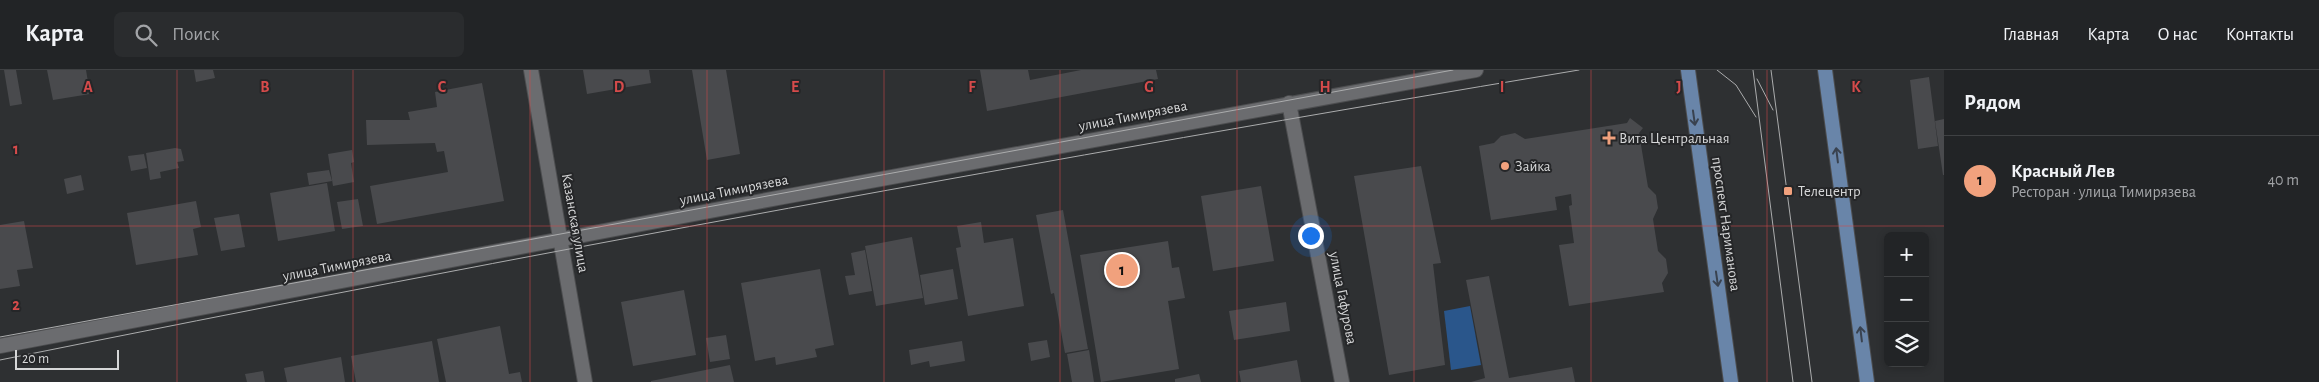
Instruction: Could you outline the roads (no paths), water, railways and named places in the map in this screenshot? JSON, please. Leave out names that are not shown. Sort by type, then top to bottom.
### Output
[{"type":"main road","name":"проспект Нариманова","points":[[1688,70],[1731,382]]},
{"type":"main road","points":[[1826,70],[1867,382]]},
{"type":"street","name":"Казанская улица","points":[[531,70],[585,382]]},
{"type":"street","name":"улица Тимирязева","points":[[0,346],[1289,103],[1476,70]]},
{"type":"street","name":"улица Гафурова","points":[[1289,103],[1342,382]]},
{"type":"tram line","points":[[0,337],[1453,70]]},
{"type":"tram line","points":[[0,360],[394,282],[788,208],[1381,103],[1579,70]]},
{"type":"tram line","points":[[1717,70],[1736,85],[1756,117]]},
{"type":"tram line","points":[[1753,70],[1793,382]]},
{"type":"tram line","points":[[1771,70],[1812,382]]},
{"type":"tram line","points":[[1757,79],[1773,110]]},
{"type":"place","name":"Вита Центральная","points":[[1609,138]]},
{"type":"place","name":"Зайка","points":[[1505,166]]},
{"type":"place","name":"Телецентр","points":[[1788,191]]},
{"type":"place","name":"Красный Лев","points":[[1122,270]]}]
